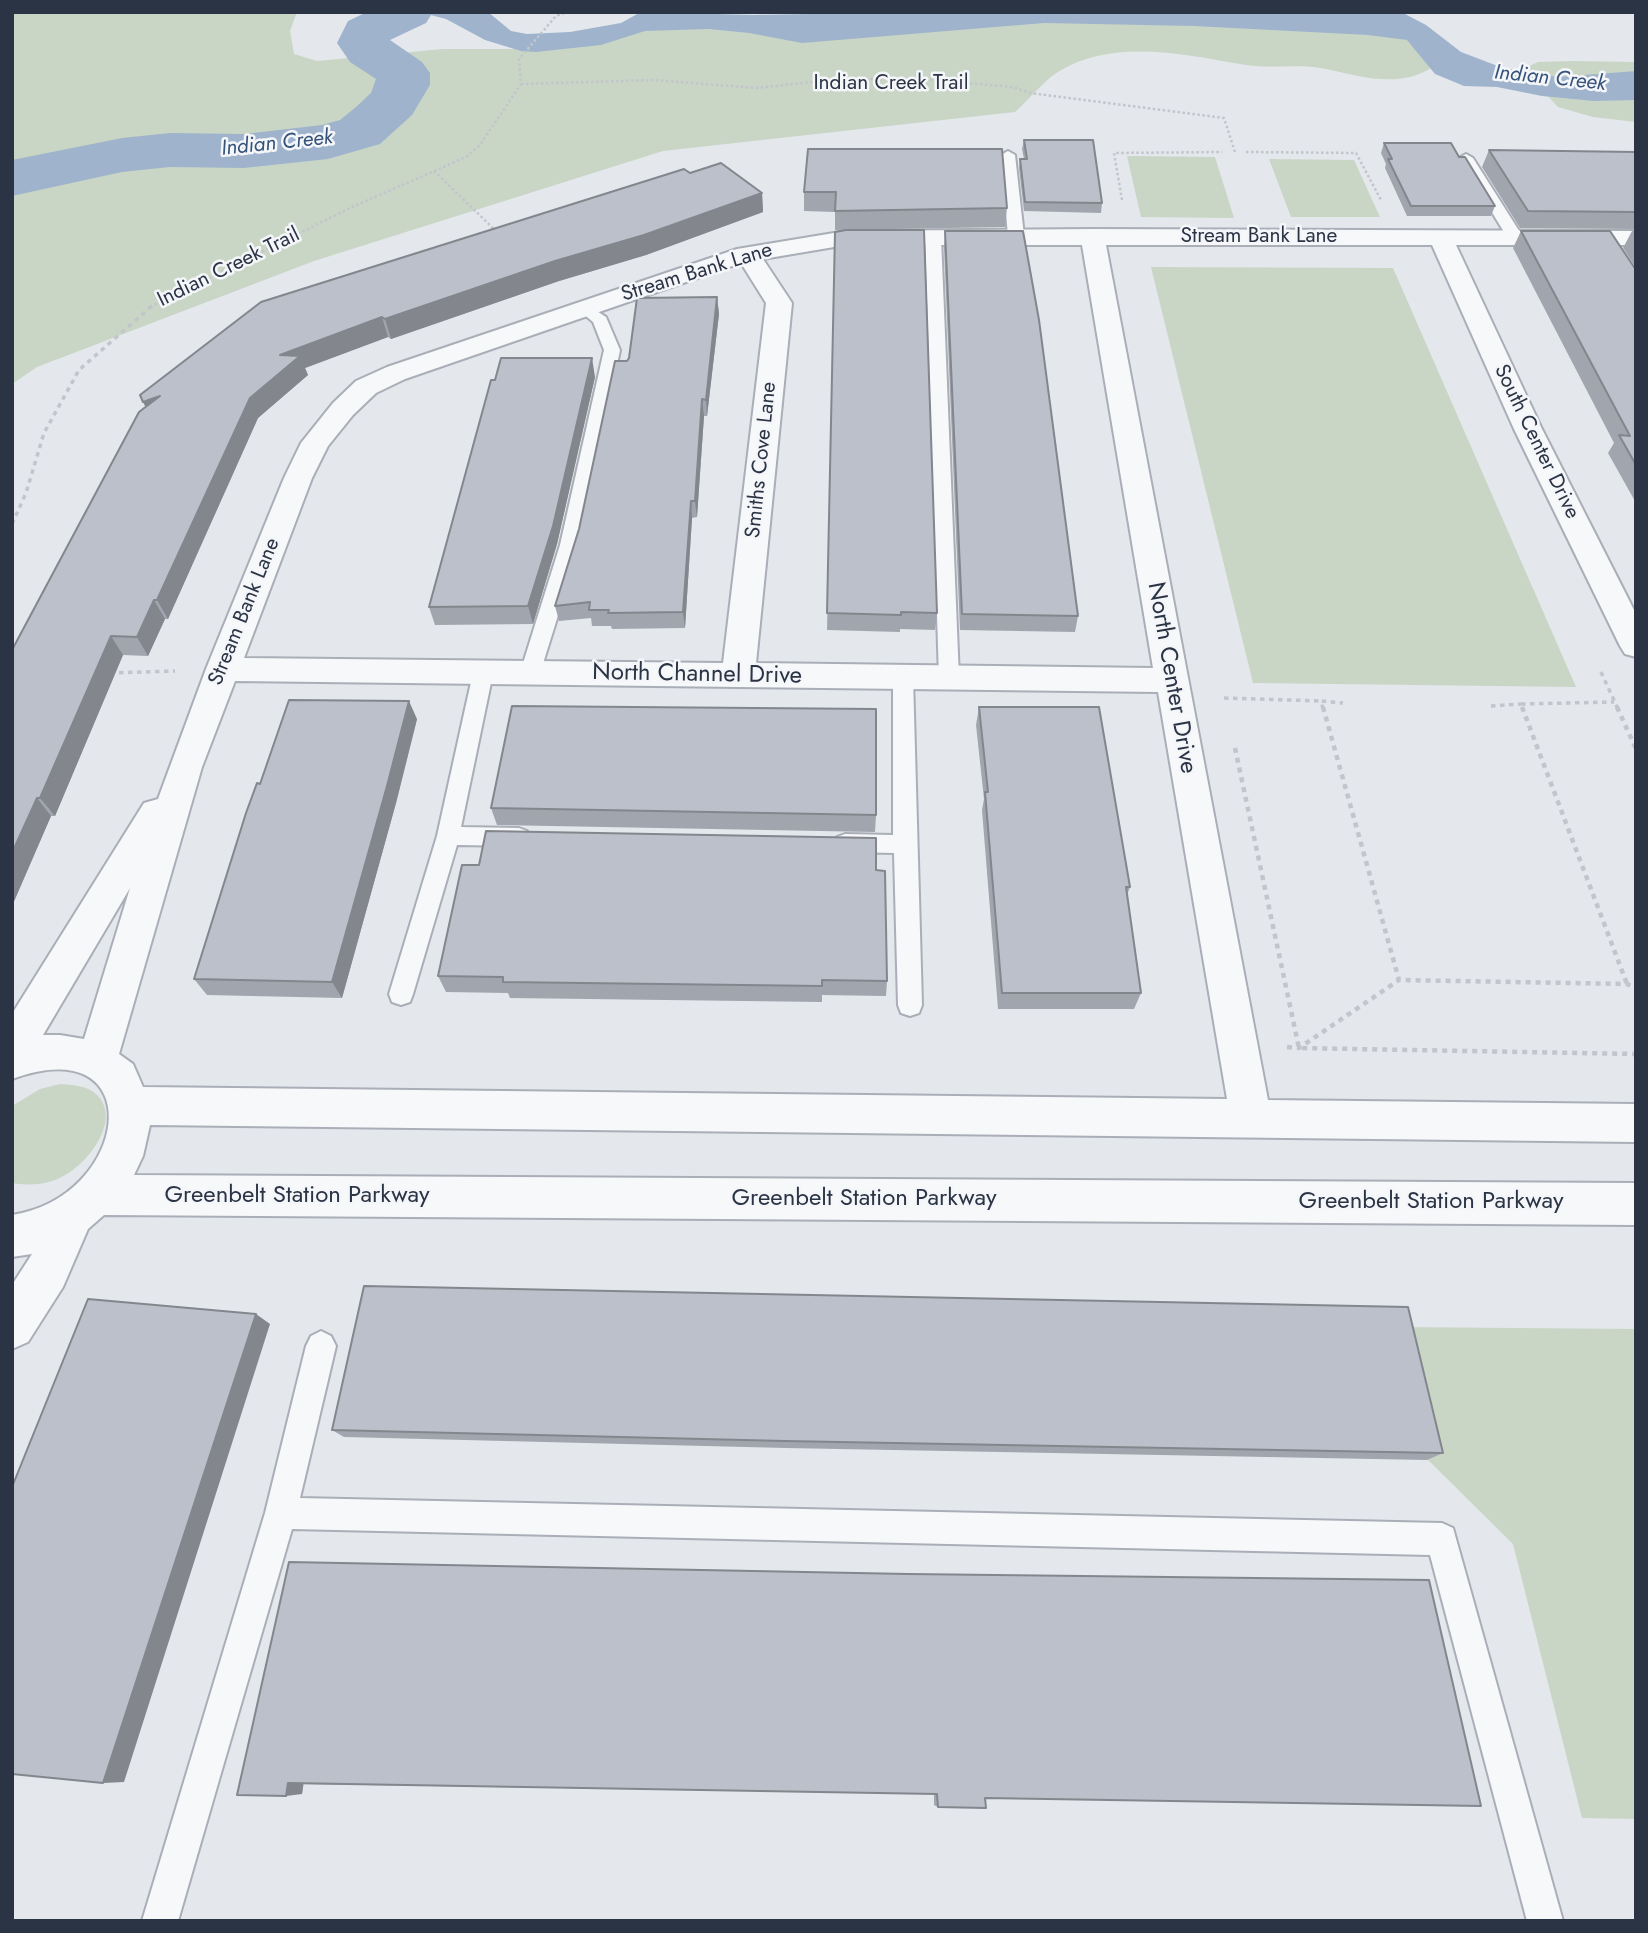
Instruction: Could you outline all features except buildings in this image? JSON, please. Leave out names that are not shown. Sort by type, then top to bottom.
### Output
[{"type":"street","name":"North Center Drive","points":[[1092,236],[1251,1119]]},
{"type":"street","name":"South Center Drive","points":[[1440,237],[1528,429],[1636,646]]},
{"type":"street","name":"Stream Bank Lane","points":[[97,1062],[185,767],[298,478],[315,443],[366,387],[396,373],[583,307],[748,254],[846,238],[1515,237],[1619,242]]},
{"type":"street","name":"Smiths Cove Lane","points":[[738,675],[779,303],[748,254]]},
{"type":"street","name":"North Channel Drive","points":[[222,669],[1172,680]]},
{"type":"street","name":"Stream Bank Lane","points":[[12,1050],[185,767]]},
{"type":"street","points":[[12,1061],[57,1051],[89,1056],[118,1075],[131,1106],[128,1139],[123,1152],[107,1180],[82,1207],[47,1272],[12,1326]]},
{"type":"street","points":[[131,1106],[1636,1124]]},
{"type":"street","name":"Greenbelt Station Parkway","points":[[82,1207],[1636,1203]]},
{"type":"street","points":[[12,1236],[27,1236],[82,1207]]},
{"type":"lane","points":[[1008,155],[1016,236]]},
{"type":"lane","points":[[1466,158],[1515,237]]},
{"type":"lane","points":[[933,237],[949,678]]},
{"type":"lane","points":[[530,673],[570,545],[612,351],[600,320],[583,307]]},
{"type":"lane","points":[[401,995],[448,836],[483,673]]},
{"type":"lane","points":[[903,677],[910,1005]]},
{"type":"lane","points":[[448,836],[545,838]]},
{"type":"lane","points":[[822,843],[905,844]]},
{"type":"lane","points":[[160,1921],[281,1513],[321,1346]]},
{"type":"lane","points":[[281,1513],[1442,1539],[1545,1921]]},
{"type":"path","points":[[521,84],[519,59],[556,16],[567,12]]},
{"type":"path","name":"Indian Creek Trail","points":[[12,524],[26,493],[44,433],[79,370],[151,306],[350,208],[466,157],[480,145],[521,84],[654,80],[756,88],[841,79],[922,79],[1013,87],[1030,93],[1224,118],[1235,152]]},
{"type":"path","points":[[1128,237],[1114,153],[1222,152]]},
{"type":"path","points":[[1246,152],[1356,153],[1384,206]]},
{"type":"path","points":[[434,171],[504,239]]},
{"type":"path","points":[[1598,664],[1636,749]]},
{"type":"path","points":[[103,674],[222,669]]},
{"type":"path","points":[[1221,685],[1227,710]]},
{"type":"path","points":[[1224,698],[1343,703]]},
{"type":"path","points":[[1321,701],[1399,980]]},
{"type":"path","points":[[1491,706],[1615,702]]},
{"type":"path","points":[[1521,704],[1627,984]]},
{"type":"path","points":[[1233,737],[1299,1048]]},
{"type":"path","points":[[1299,1048],[1399,980],[1627,984],[1636,988]]},
{"type":"path","points":[[1237,1045],[1636,1054]]},
{"type":"green space","points":[[12,12],[297,12],[290,31],[294,54],[317,61],[442,49],[514,49],[668,23],[1070,12],[1184,12],[1391,23],[1434,66],[1408,77],[1382,79],[1316,67],[1256,66],[1175,54],[1126,52],[1079,61],[1058,72],[1015,112],[663,151],[314,261],[37,367],[12,384]]},
{"type":"green space","points":[[1538,62],[1636,62],[1636,122],[1593,117],[1558,107],[1523,69]]},
{"type":"green space","points":[[1127,156],[1215,157],[1234,218],[1141,217]]},
{"type":"green space","points":[[1269,159],[1354,160],[1380,217],[1291,217]]},
{"type":"green space","points":[[1151,267],[1393,268],[1576,687],[1253,683]]},
{"type":"green space","points":[[60,1084],[88,1089],[102,1101],[106,1112],[101,1137],[85,1160],[59,1178],[39,1184],[12,1183],[12,1106],[40,1089]]},
{"type":"green space","points":[[1397,1327],[1636,1329],[1636,1819],[1582,1818],[1513,1544],[1423,1455]]},
{"type":"water","points":[[382,12],[488,12],[511,31],[527,34],[570,32],[621,23],[641,12],[753,15],[923,12],[1394,12],[1405,14],[1426,25],[1461,52],[1503,68],[1558,77],[1636,71],[1636,100],[1594,101],[1542,96],[1497,87],[1464,86],[1435,74],[1407,40],[1368,35],[1194,26],[1044,23],[802,43],[709,29],[645,31],[601,45],[536,52],[521,51],[485,40],[446,19],[427,14],[415,16],[384,34],[353,30]]},
{"type":"waterway","name":"Indian Creek","points":[[12,178],[122,155],[170,150],[244,151],[328,142],[360,132],[392,103],[403,85],[403,73],[369,51],[363,43],[366,32],[408,12]]}]
